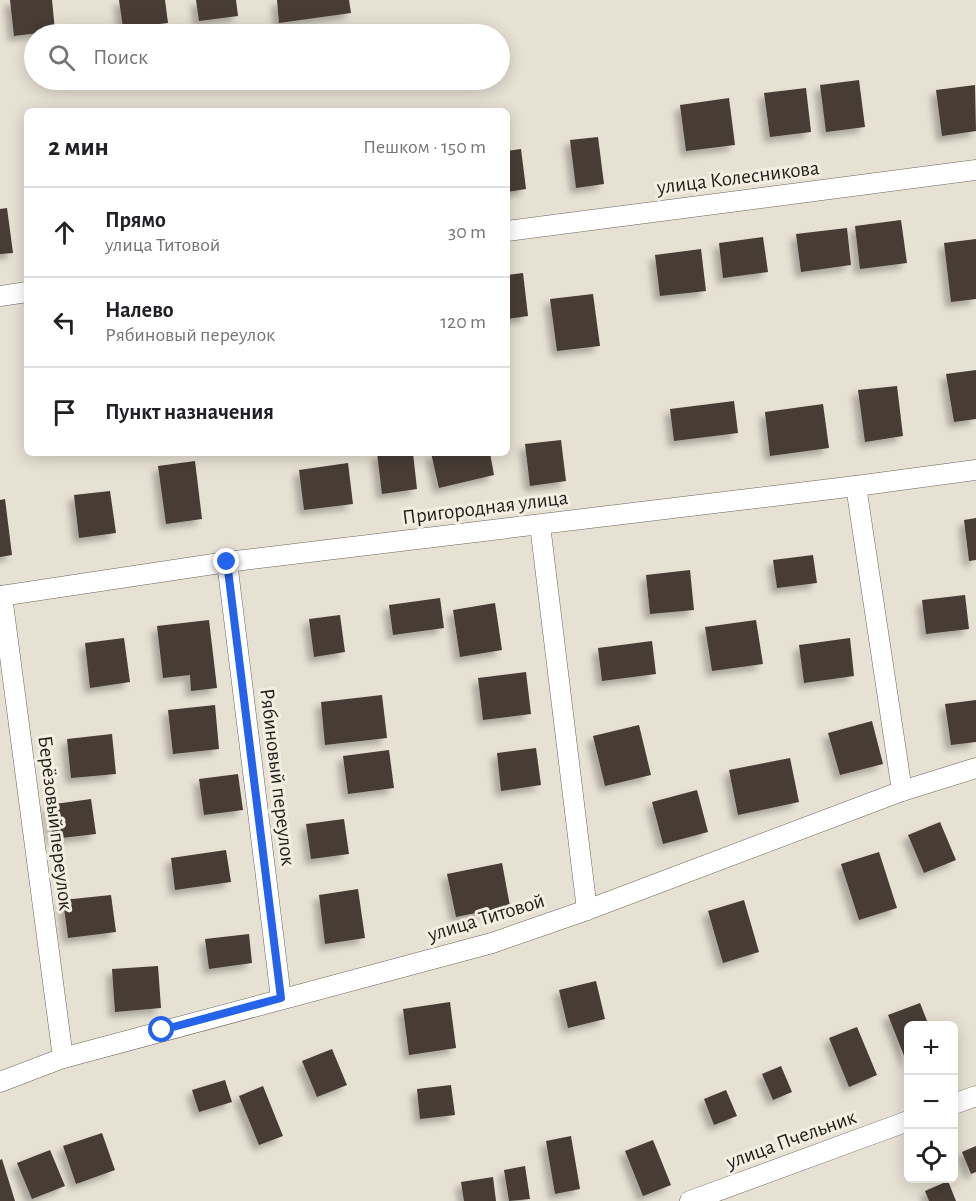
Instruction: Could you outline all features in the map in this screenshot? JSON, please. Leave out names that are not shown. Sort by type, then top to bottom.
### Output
[{"type":"street","name":"улица Колесникова","points":[[510,231],[976,170]]},
{"type":"street","points":[[0,296],[24,292]]},
{"type":"street","name":"Пригородная улица","points":[[1,596],[227,562],[976,470]]},
{"type":"street","points":[[856,486],[902,791]]},
{"type":"street","points":[[540,525],[587,910]]},
{"type":"street","name":"Рябиновый переулок","points":[[227,562],[281,998]]},
{"type":"street","name":"Берёзовый переулок","points":[[1,596],[63,1058]]},
{"type":"street","name":"улица Титовой","points":[[0,1082],[63,1058],[492,943],[587,910],[902,791],[976,768]]},
{"type":"street","points":[[958,1103],[976,1096]]},
{"type":"street","name":"улица Пчельник","points":[[690,1201],[904,1123]]},
{"type":"building","points":[[10,0],[52,0],[54,24],[24,24],[24,35],[14,36]]},
{"type":"building","points":[[119,0],[165,0],[168,23],[122,24]]},
{"type":"building","points":[[196,0],[236,0],[238,16],[199,21]]},
{"type":"building","points":[[277,0],[349,0],[351,13],[279,23]]},
{"type":"building","points":[[859,80],[865,127],[826,132],[820,85]]},
{"type":"building","points":[[975,85],[976,131],[942,136],[936,90]]},
{"type":"building","points":[[806,88],[811,132],[770,137],[764,93]]},
{"type":"building","points":[[729,98],[735,145],[686,151],[680,105]]},
{"type":"building","points":[[598,137],[604,184],[576,188],[570,140]]},
{"type":"building","points":[[521,149],[526,189],[510,192],[510,151]]},
{"type":"building","points":[[7,208],[13,253],[0,254],[0,209]]},
{"type":"building","points":[[901,220],[907,263],[860,269],[855,226]]},
{"type":"building","points":[[847,228],[851,265],[801,272],[796,234]]},
{"type":"building","points":[[763,237],[768,272],[723,278],[719,243]]},
{"type":"building","points":[[976,239],[976,299],[951,302],[944,243]]},
{"type":"building","points":[[701,249],[706,291],[660,296],[655,255]]},
{"type":"building","points":[[523,273],[528,316],[510,319],[510,275]]},
{"type":"building","points":[[593,294],[600,346],[557,351],[550,299]]},
{"type":"building","points":[[976,370],[976,419],[954,422],[946,374]]},
{"type":"building","points":[[897,386],[903,436],[865,442],[858,390]]},
{"type":"building","points":[[734,401],[738,433],[674,441],[670,409]]},
{"type":"building","points":[[823,404],[829,448],[770,456],[765,412]]},
{"type":"building","points":[[561,440],[566,481],[530,486],[525,444]]},
{"type":"building","points":[[377,456],[413,456],[417,489],[382,494]]},
{"type":"building","points":[[432,456],[491,456],[494,475],[439,488]]},
{"type":"building","points":[[195,461],[202,519],[166,524],[158,466]]},
{"type":"building","points":[[348,463],[353,504],[304,510],[299,470]]},
{"type":"building","points":[[110,491],[116,533],[79,538],[74,495]]},
{"type":"building","points":[[5,499],[12,555],[0,557],[0,500]]},
{"type":"building","points":[[976,518],[976,560],[969,561],[964,520]]},
{"type":"building","points":[[813,555],[817,583],[777,588],[773,560]]},
{"type":"building","points":[[690,570],[694,610],[650,614],[646,575]]},
{"type":"building","points":[[965,595],[969,629],[926,634],[922,600]]},
{"type":"building","points":[[440,598],[444,628],[393,635],[389,605]]},
{"type":"building","points":[[495,603],[502,650],[460,657],[453,610]]},
{"type":"building","points":[[340,615],[345,652],[314,657],[309,619]]},
{"type":"building","points":[[209,620],[217,688],[191,691],[190,675],[163,678],[157,626]]},
{"type":"building","points":[[756,620],[763,664],[712,671],[705,627]]},
{"type":"building","points":[[124,638],[130,682],[90,688],[85,643]]},
{"type":"building","points":[[850,638],[854,676],[804,683],[799,645]]},
{"type":"building","points":[[652,641],[656,674],[602,681],[598,648]]},
{"type":"building","points":[[526,672],[531,714],[483,720],[478,678]]},
{"type":"building","points":[[382,695],[387,738],[325,745],[321,702]]},
{"type":"building","points":[[976,700],[976,742],[951,745],[945,704]]},
{"type":"building","points":[[215,705],[219,749],[173,754],[168,710]]},
{"type":"building","points":[[872,721],[883,764],[840,775],[828,733]]},
{"type":"building","points":[[639,725],[651,775],[605,786],[593,736]]},
{"type":"building","points":[[112,734],[116,774],[71,778],[67,739]]},
{"type":"building","points":[[536,748],[541,785],[501,791],[497,753]]},
{"type":"building","points":[[389,750],[394,788],[348,794],[343,756]]},
{"type":"building","points":[[790,758],[799,802],[738,815],[729,770]]},
{"type":"building","points":[[238,774],[243,810],[204,815],[199,779]]},
{"type":"building","points":[[697,790],[708,832],[663,844],[652,802]]},
{"type":"building","points":[[91,799],[96,834],[53,839],[48,805]]},
{"type":"building","points":[[344,819],[349,854],[311,859],[306,824]]},
{"type":"building","points":[[940,822],[956,860],[924,873],[908,835]]},
{"type":"building","points":[[226,850],[231,882],[175,890],[171,858]]},
{"type":"building","points":[[879,852],[897,908],[859,920],[841,864]]},
{"type":"building","points":[[502,863],[510,906],[456,917],[447,874]]},
{"type":"building","points":[[358,889],[365,938],[325,944],[319,895]]},
{"type":"building","points":[[111,895],[116,932],[68,938],[63,900]]},
{"type":"building","points":[[744,900],[759,952],[723,963],[708,911]]},
{"type":"building","points":[[249,934],[252,963],[209,969],[205,939]]},
{"type":"building","points":[[158,966],[161,1008],[115,1012],[112,969]]},
{"type":"building","points":[[596,981],[605,1019],[568,1028],[559,990]]},
{"type":"building","points":[[450,1002],[456,1048],[409,1055],[403,1009]]},
{"type":"building","points":[[920,1003],[927,1021],[904,1021],[904,1056],[888,1015]]},
{"type":"building","points":[[857,1027],[877,1075],[849,1087],[829,1038]]},
{"type":"building","points":[[332,1049],[347,1085],[317,1097],[302,1061]]},
{"type":"building","points":[[781,1066],[792,1092],[773,1100],[762,1074]]},
{"type":"building","points":[[225,1080],[232,1102],[199,1112],[192,1090]]},
{"type":"building","points":[[451,1085],[455,1115],[420,1119],[417,1089]]},
{"type":"building","points":[[263,1086],[283,1136],[259,1145],[239,1096]]},
{"type":"building","points":[[726,1090],[737,1116],[714,1125],[704,1099]]},
{"type":"building","points":[[102,1133],[115,1170],[76,1184],[63,1146]]},
{"type":"building","points":[[571,1136],[580,1189],[555,1194],[546,1141]]},
{"type":"building","points":[[653,1140],[671,1185],[643,1196],[625,1151]]},
{"type":"building","points":[[976,1146],[976,1172],[971,1174],[962,1152]]},
{"type":"building","points":[[50,1150],[65,1186],[32,1199],[17,1163]]},
{"type":"building","points":[[2,1159],[15,1201],[0,1201],[0,1160]]},
{"type":"building","points":[[525,1166],[530,1199],[509,1201],[504,1170]]},
{"type":"building","points":[[493,1177],[496,1201],[464,1201],[461,1182]]},
{"type":"building","points":[[949,1183],[956,1201],[929,1201],[925,1191]]},
{"type":"route","points":[[162,1030],[281,998],[227,562]]}]
